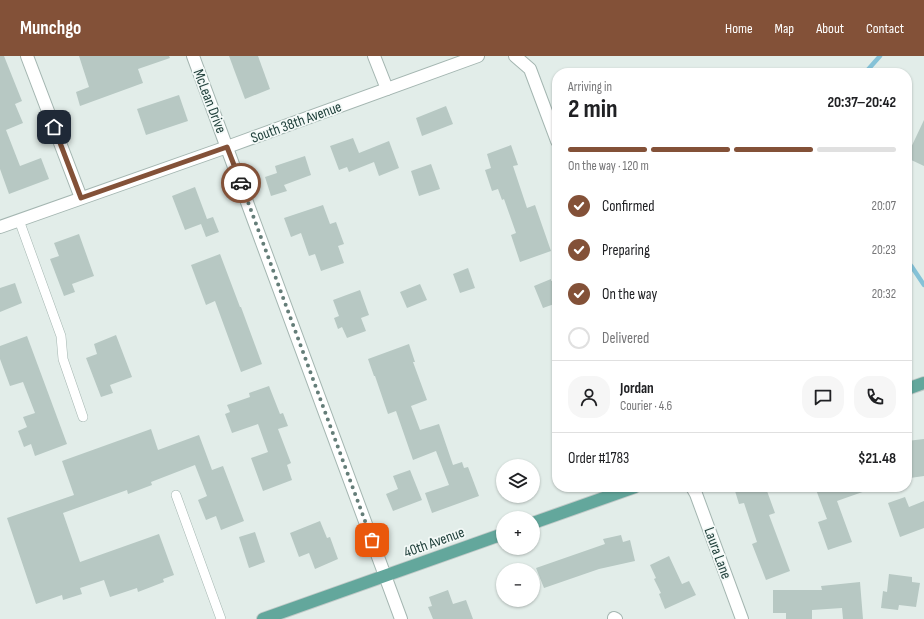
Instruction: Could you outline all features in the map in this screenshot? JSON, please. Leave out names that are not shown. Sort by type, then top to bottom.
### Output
[{"type":"main road","points":[[912,387],[924,383]]},
{"type":"main road","points":[[540,521],[621,492]]},
{"type":"main road","name":"40th Avenue","points":[[262,619],[496,536]]},
{"type":"street","points":[[27,56],[81,198]]},
{"type":"street","name":"McLean Drive","points":[[193,56],[401,619]]},
{"type":"street","points":[[374,56],[387,89]]},
{"type":"street","name":"South 38th Avenue","points":[[0,227],[478,56]]},
{"type":"street","points":[[515,56],[530,69],[552,128]]},
{"type":"street","name":"Laura Lane","points":[[695,492],[742,619]]},
{"type":"lane","points":[[19,220],[62,336],[63,359],[83,417]]},
{"type":"lane","points":[[176,495],[220,619]]},
{"type":"building","points":[[0,56],[4,56],[22,101],[15,104],[23,123],[6,130],[20,166],[41,158],[49,179],[9,194],[0,169]]},
{"type":"building","points":[[79,56],[169,56],[170,58],[138,69],[143,83],[80,106],[76,92],[89,87]]},
{"type":"building","points":[[229,56],[258,56],[270,89],[245,99]]},
{"type":"building","points":[[179,95],[188,121],[146,135],[137,109]]},
{"type":"building","points":[[446,106],[453,124],[422,136],[416,118]]},
{"type":"building","points":[[924,120],[924,166],[912,160],[912,145]]},
{"type":"building","points":[[353,138],[359,153],[389,141],[399,168],[379,176],[374,162],[349,172],[347,167],[339,170],[330,146]]},
{"type":"building","points":[[511,145],[518,165],[513,166],[527,208],[535,205],[551,251],[520,262],[511,235],[516,233],[504,199],[502,200],[498,189],[492,191],[485,170],[491,168],[487,154]]},
{"type":"building","points":[[305,156],[311,175],[284,185],[287,191],[271,196],[265,177],[277,173],[275,166]]},
{"type":"building","points":[[431,164],[440,189],[419,196],[411,171]]},
{"type":"building","points":[[195,187],[207,219],[213,217],[219,232],[206,237],[201,224],[185,230],[172,196]]},
{"type":"building","points":[[323,205],[330,224],[336,222],[344,244],[338,246],[344,263],[321,271],[315,254],[309,256],[301,233],[291,237],[284,218]]},
{"type":"building","points":[[79,234],[94,276],[72,284],[75,292],[64,296],[50,259],[59,256],[54,243]]},
{"type":"building","points":[[220,254],[262,364],[241,372],[215,301],[206,305],[191,265]]},
{"type":"building","points":[[468,268],[475,288],[460,293],[453,274]]},
{"type":"building","points":[[551,279],[552,305],[543,308],[534,286]]},
{"type":"building","points":[[15,283],[22,303],[0,312],[0,288]]},
{"type":"building","points":[[420,284],[427,300],[407,308],[400,292]]},
{"type":"building","points":[[360,290],[369,315],[361,318],[366,331],[347,338],[342,327],[338,329],[334,318],[339,316],[333,300]]},
{"type":"building","points":[[116,335],[132,377],[110,385],[113,393],[101,397],[86,358],[97,354],[94,344]]},
{"type":"building","points":[[27,336],[67,444],[35,456],[31,444],[24,447],[18,431],[27,427],[23,417],[35,413],[23,382],[10,386],[0,359],[0,346]]},
{"type":"building","points":[[409,344],[415,362],[413,362],[427,400],[411,406],[420,430],[439,424],[453,465],[462,462],[464,468],[468,467],[479,496],[432,513],[425,493],[449,485],[436,451],[413,460],[396,411],[388,414],[368,359]]},
{"type":"building","points":[[269,386],[280,414],[283,413],[288,426],[278,429],[291,463],[287,465],[292,480],[263,491],[251,458],[268,452],[258,424],[232,433],[225,414],[230,412],[227,405],[250,397],[249,393]]},
{"type":"building","points":[[151,429],[158,450],[199,435],[212,470],[223,466],[244,521],[221,530],[216,516],[206,520],[198,500],[207,496],[195,465],[151,482],[152,485],[128,494],[127,490],[63,513],[80,562],[159,534],[174,575],[163,579],[164,582],[138,592],[137,588],[110,597],[104,580],[80,588],[82,594],[63,600],[62,595],[36,604],[7,518],[74,495],[62,461]]},
{"type":"building","points":[[924,439],[924,476],[912,478],[912,440]]},
{"type":"building","points":[[410,470],[422,500],[393,511],[386,494],[398,489],[393,476]]},
{"type":"building","points":[[735,492],[767,492],[775,513],[769,515],[790,571],[766,580],[752,544],[757,542],[744,503],[739,504]]},
{"type":"building","points":[[817,492],[862,492],[837,501],[852,542],[828,550],[818,522],[827,519]]},
{"type":"building","points":[[905,497],[909,507],[924,501],[924,528],[900,537],[888,503]]},
{"type":"building","points":[[320,521],[327,538],[330,537],[338,559],[315,569],[309,553],[299,557],[290,533]]},
{"type":"building","points":[[255,532],[265,562],[249,568],[239,537]]},
{"type":"building","points":[[621,535],[623,542],[630,540],[635,561],[599,569],[544,588],[540,578],[540,567],[605,544],[603,539]]},
{"type":"building","points":[[669,556],[682,584],[689,581],[696,595],[665,609],[659,594],[661,593],[654,579],[656,578],[650,565]]},
{"type":"building","points":[[889,574],[912,577],[912,582],[920,583],[916,607],[899,605],[898,610],[881,608],[883,591],[887,592]]},
{"type":"building","points":[[860,582],[863,619],[843,619],[842,608],[812,610],[812,619],[786,619],[786,613],[773,613],[773,590],[822,590],[821,586]]},
{"type":"building","points":[[448,590],[453,604],[466,600],[473,619],[433,619],[428,607],[432,606],[429,597]]},
{"type":"waterway","points":[[869,68],[880,56]]},
{"type":"waterway","points":[[912,267],[924,285]]},
{"type":"way so far","points":[[241,183],[372,540]]},
{"type":"route","points":[[54,127],[81,198],[227,147],[241,183]]}]
